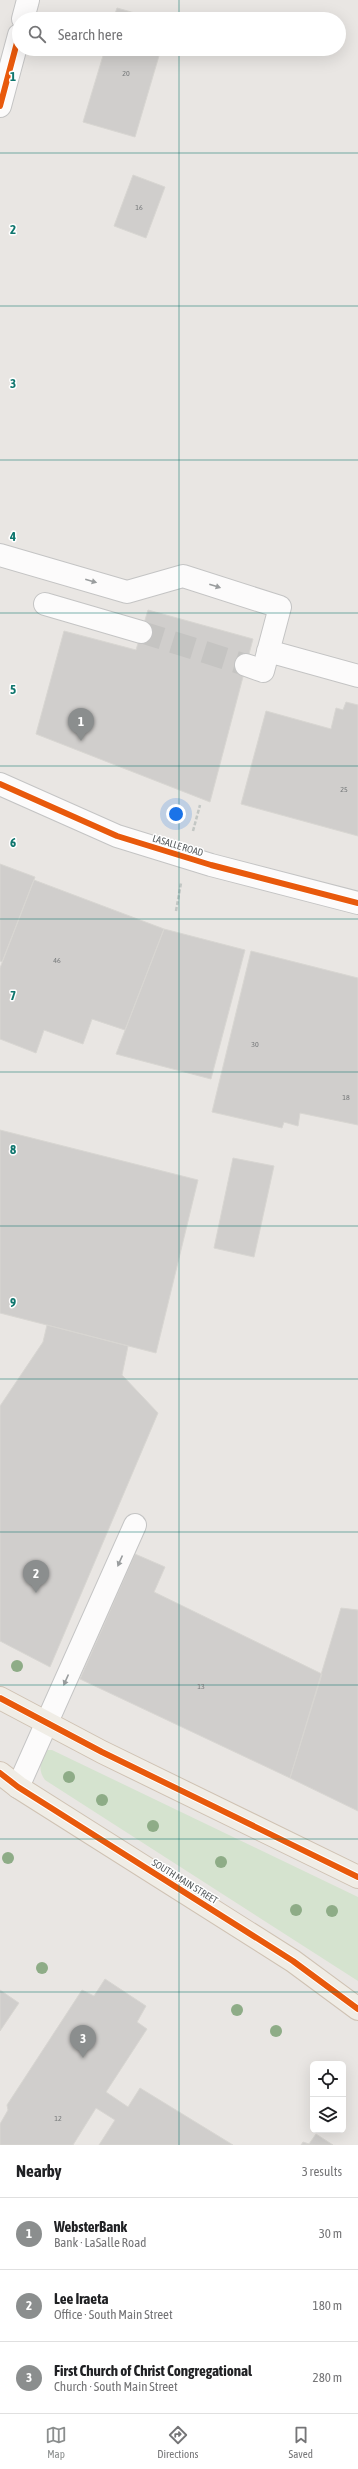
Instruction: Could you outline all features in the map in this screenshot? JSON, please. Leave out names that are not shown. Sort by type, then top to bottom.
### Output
[{"type":"main road","points":[[0,1698],[46,1723],[358,1877]]},
{"type":"main road","name":"SOUTH MAIN STREET","points":[[0,1773],[18,1788],[293,1961],[358,2009]]},
{"type":"street","points":[[25,12],[28,0]]},
{"type":"street","points":[[0,106],[13,56]]},
{"type":"street","points":[[0,555],[127,592],[183,576],[280,607],[259,662],[358,676]]},
{"type":"street","points":[[45,604],[141,632]]},
{"type":"street","name":"LASALLE ROAD","points":[[0,784],[116,836],[211,865],[358,902]]},
{"type":"street","points":[[18,1788],[135,1525]]},
{"type":"green space","points":[[46,1750],[52,1750],[358,1897],[358,1981],[45,1780],[40,1769]]},
{"type":"building","points":[[117,8],[131,12],[116,12]]},
{"type":"building","points":[[103,56],[159,56],[135,137],[83,122]]},
{"type":"building","points":[[133,175],[165,187],[146,238],[114,226]]},
{"type":"building","points":[[148,610],[253,639],[210,802],[36,734],[64,631],[136,650]]},
{"type":"building","points":[[346,702],[358,705],[358,836],[241,804],[266,711],[331,729],[336,708],[343,710]]},
{"type":"building","points":[[0,864],[35,877],[2,962],[0,961]]},
{"type":"building","points":[[34,880],[164,929],[125,1030],[92,1019],[83,1044],[44,1030],[36,1053],[0,1039],[0,968]]},
{"type":"building","points":[[164,929],[245,950],[211,1079],[116,1054]]},
{"type":"building","points":[[251,951],[358,978],[358,1125],[300,1113],[298,1126],[284,1122],[282,1128],[212,1112]]},
{"type":"building","points":[[0,1130],[198,1180],[156,1353],[0,1313]]},
{"type":"building","points":[[233,1158],[274,1166],[254,1257],[214,1248]]},
{"type":"building","points":[[47,1325],[128,1346],[122,1375],[158,1413],[50,1667],[0,1641],[0,1406],[43,1342]]},
{"type":"building","points":[[135,1554],[165,1567],[154,1592],[322,1674],[290,1778],[80,1679]]},
{"type":"building","points":[[341,1608],[358,1610],[358,1811],[290,1778]]},
{"type":"building","points":[[105,1979],[146,2006],[137,2022],[147,2029],[106,2092],[128,2107],[140,2088],[233,2145],[99,2145],[115,2120],[96,2108],[73,2145],[0,2145],[0,2124],[8,2110],[7,2105],[82,1990],[94,1996]]},
{"type":"building","points":[[0,1990],[19,2003],[0,2031]]},
{"type":"building","points":[[316,2134],[333,2145],[301,2145],[303,2142],[309,2144]]},
{"type":"tunnel","points":[[141,632],[246,665]]},
{"type":"cycle path","points":[[0,106],[13,56]]},
{"type":"cycle path","points":[[0,784],[117,836],[211,865],[358,903]]},
{"type":"cycle path","points":[[0,1698],[102,1752],[358,1877]]},
{"type":"cycle path","points":[[0,1773],[18,1787],[293,1961],[358,2009]]},
{"type":"place","name":"WebsterBank","points":[[81,741]]},
{"type":"place","name":"Lee Iraeta","points":[[36,1593]]},
{"type":"place","name":"First Church of Christ Congregational","points":[[83,2058]]}]
